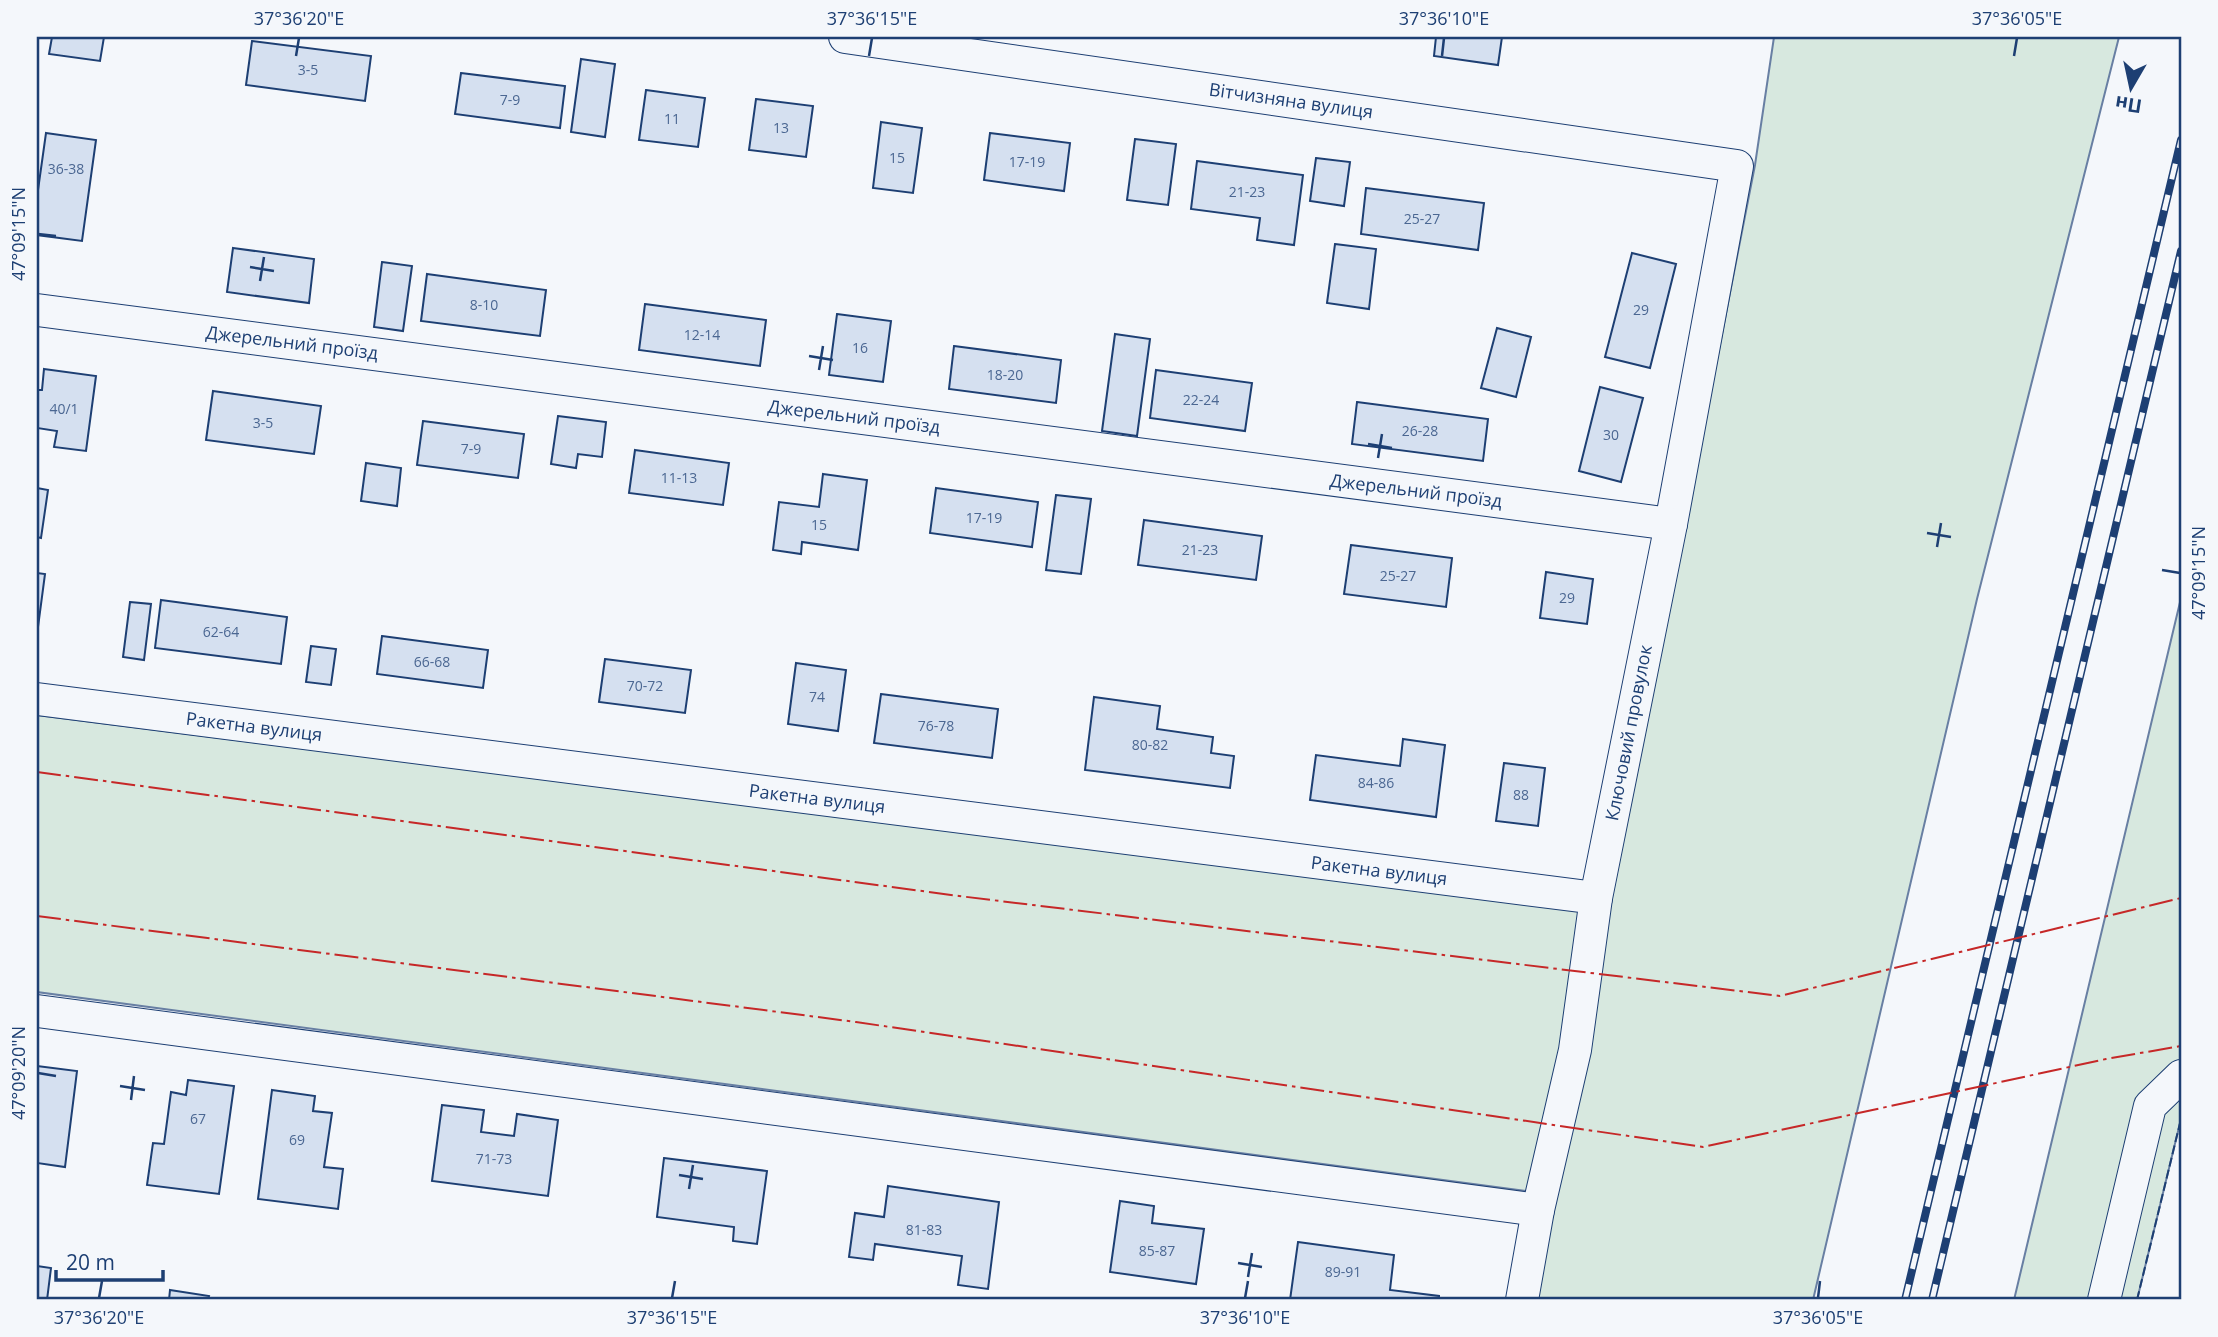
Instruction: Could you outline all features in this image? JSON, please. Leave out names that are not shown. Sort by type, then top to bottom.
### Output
[{"type":"street","name":"Вітчизняна вулиця","points":[[845,37],[1737,166]]},
{"type":"street","name":"Ключовий провулок","points":[[1522,1300],[1538,1210],[1575,1051],[1596,898],[1671,524],[1737,166]]},
{"type":"street","name":"Джерельний проїзд","points":[[37,310],[1671,524]]},
{"type":"street","name":"Ракетна вулиця","points":[[37,699],[1596,898]]},
{"type":"street","points":[[37,1011],[1538,1210]]},
{"type":"street","points":[[2104,1300],[2150,1106],[2181,1076]]},
{"type":"shaded area","points":[[1774,37],[2119,37],[1977,599],[1813,1300],[1535,1300],[1555,1195],[37,992],[37,715],[1609,912],[1755,165]]},
{"type":"shaded area","points":[[2181,598],[2181,1119],[2137,1300],[2014,1300]]},
{"type":"building","points":[[52,37],[104,37],[100,61],[49,54]]},
{"type":"building","points":[[1436,37],[1502,37],[1498,65],[1434,56]]},
{"type":"building","points":[[252,41],[371,56],[365,101],[246,85]]},
{"type":"building","points":[[581,59],[615,64],[605,137],[571,132]]},
{"type":"building","points":[[461,73],[565,86],[560,128],[455,114]]},
{"type":"building","points":[[646,90],[705,98],[698,147],[639,140]]},
{"type":"building","points":[[756,99],[813,106],[806,157],[749,150]]},
{"type":"building","points":[[881,122],[922,128],[913,193],[873,188]]},
{"type":"building","points":[[46,133],[96,140],[82,241],[37,235],[37,197]]},
{"type":"building","points":[[990,133],[1070,143],[1064,191],[984,180]]},
{"type":"building","points":[[1135,139],[1176,144],[1168,205],[1127,200]]},
{"type":"building","points":[[1316,158],[1350,162],[1344,206],[1310,201]]},
{"type":"building","points":[[1197,161],[1303,175],[1294,245],[1257,240],[1260,218],[1191,209]]},
{"type":"building","points":[[1366,188],[1484,203],[1478,250],[1361,234]]},
{"type":"building","points":[[1335,244],[1376,249],[1369,309],[1327,303]]},
{"type":"building","points":[[233,248],[314,259],[309,303],[227,292]]},
{"type":"building","points":[[1632,253],[1676,264],[1650,368],[1605,357]]},
{"type":"building","points":[[382,262],[412,266],[403,331],[374,327]]},
{"type":"building","points":[[427,274],[546,290],[540,336],[421,321]]},
{"type":"building","points":[[645,304],[766,320],[760,366],[639,350]]},
{"type":"building","points":[[837,314],[891,321],[883,382],[829,375]]},
{"type":"building","points":[[1497,328],[1531,337],[1516,397],[1481,388]]},
{"type":"building","points":[[1115,334],[1150,339],[1137,436],[1102,431]]},
{"type":"building","points":[[954,346],[1061,360],[1056,403],[949,389]]},
{"type":"building","points":[[44,369],[96,376],[86,451],[54,447],[57,431],[37,428],[37,390],[42,390]]},
{"type":"building","points":[[1156,370],[1252,383],[1245,431],[1150,418]]},
{"type":"building","points":[[1600,387],[1643,398],[1621,482],[1579,471]]},
{"type":"building","points":[[213,391],[321,406],[314,454],[206,440]]},
{"type":"building","points":[[1357,402],[1488,419],[1483,461],[1352,444]]},
{"type":"building","points":[[558,416],[606,422],[602,457],[578,454],[576,468],[551,464]]},
{"type":"building","points":[[423,421],[524,434],[518,478],[417,465]]},
{"type":"building","points":[[635,450],[729,463],[723,505],[629,493]]},
{"type":"building","points":[[366,463],[401,468],[397,506],[361,501]]},
{"type":"building","points":[[823,474],[867,480],[858,550],[802,542],[801,554],[773,550],[779,502],[819,507]]},
{"type":"building","points":[[37,488],[48,490],[41,538],[37,537]]},
{"type":"building","points":[[936,488],[1038,502],[1032,547],[930,533]]},
{"type":"building","points":[[1056,495],[1091,499],[1081,574],[1046,570]]},
{"type":"building","points":[[1144,520],[1262,536],[1256,580],[1138,565]]},
{"type":"building","points":[[1351,545],[1452,558],[1446,607],[1344,594]]},
{"type":"building","points":[[1546,572],[1593,579],[1587,624],[1540,618]]},
{"type":"building","points":[[37,573],[45,574],[38,627],[37,627]]},
{"type":"building","points":[[161,600],[287,617],[281,664],[155,648]]},
{"type":"building","points":[[130,602],[151,604],[144,660],[123,657]]},
{"type":"building","points":[[382,636],[488,650],[483,688],[377,674]]},
{"type":"building","points":[[311,646],[336,649],[331,685],[306,682]]},
{"type":"building","points":[[605,659],[691,670],[685,713],[599,702]]},
{"type":"building","points":[[796,663],[846,670],[838,731],[788,724]]},
{"type":"building","points":[[881,694],[998,709],[992,758],[874,743]]},
{"type":"building","points":[[1094,697],[1160,706],[1157,729],[1213,737],[1211,753],[1234,756],[1230,788],[1085,770]]},
{"type":"building","points":[[1403,739],[1445,745],[1436,817],[1310,800],[1316,755],[1400,766]]},
{"type":"building","points":[[1504,763],[1545,768],[1538,826],[1496,821]]},
{"type":"building","points":[[37,1066],[77,1071],[65,1167],[37,1163]]},
{"type":"building","points":[[188,1080],[234,1086],[219,1194],[147,1185],[153,1143],[164,1144],[171,1092],[186,1095]]},
{"type":"building","points":[[272,1090],[315,1096],[313,1111],[332,1113],[324,1167],[343,1169],[338,1209],[258,1199]]},
{"type":"building","points":[[442,1105],[484,1110],[481,1132],[514,1136],[517,1114],[558,1120],[548,1196],[432,1181]]},
{"type":"building","points":[[664,1158],[767,1171],[757,1244],[733,1241],[734,1227],[657,1217]]},
{"type":"building","points":[[888,1186],[999,1202],[988,1289],[958,1285],[962,1256],[875,1244],[873,1260],[849,1257],[855,1213],[884,1217]]},
{"type":"building","points":[[1120,1201],[1154,1206],[1152,1223],[1204,1229],[1196,1284],[1110,1272]]},
{"type":"building","points":[[1298,1242],[1394,1255],[1390,1290],[1439,1296],[1439,1300],[1290,1300]]},
{"type":"building","points":[[37,1266],[51,1268],[47,1300],[37,1300]]},
{"type":"building","points":[[170,1290],[209,1296],[208,1300],[169,1300]]},
{"type":"railway","points":[[1905,1300],[2181,140]]},
{"type":"railway","points":[[1932,1300],[2181,251]]},
{"type":"fence","points":[[2137,1300],[2181,1119]]},
{"type":"power","points":[[37,772],[959,896],[1780,996],[2181,898]]},
{"type":"power","points":[[37,916],[856,1022],[1703,1147],[2106,1059],[2181,1046]]}]
